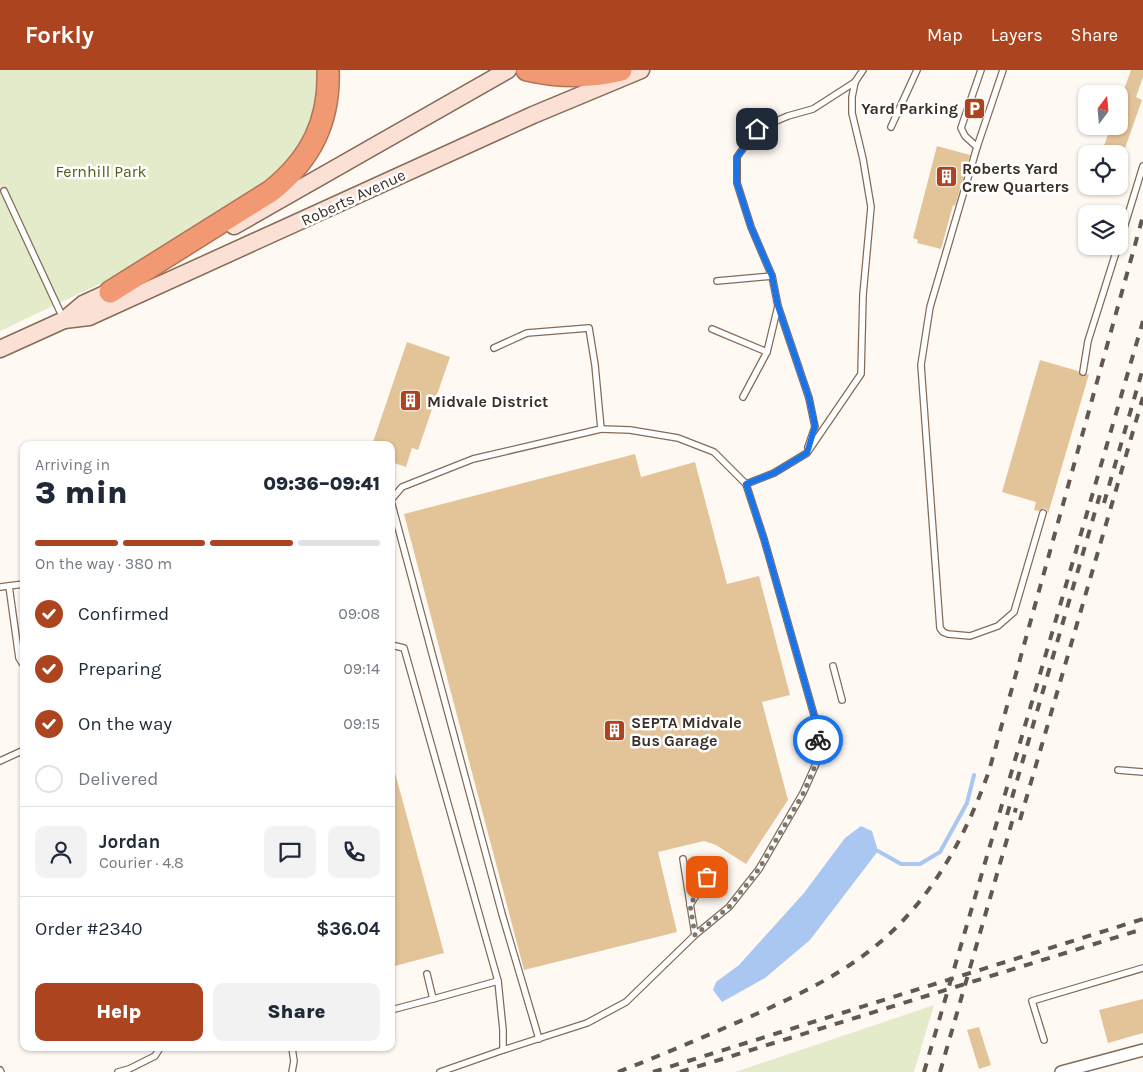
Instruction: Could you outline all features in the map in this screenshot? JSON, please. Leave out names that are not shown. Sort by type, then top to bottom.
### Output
[{"type":"highway","points":[[110,292],[271,191],[294,170],[312,145],[324,117],[328,88],[328,70]]},
{"type":"highway","points":[[527,70],[559,76],[580,76],[621,70]]},
{"type":"main road","name":"Roberts Avenue","points":[[0,349],[64,320],[83,304],[163,266],[508,70]]},
{"type":"main road","name":"Roberts Avenue","points":[[64,320],[89,318],[533,115],[641,70]]},
{"type":"street","points":[[1061,1072],[1077,1070],[1143,1050]]},
{"type":"lane","points":[[746,484],[774,473],[807,453],[861,374],[863,295],[871,207],[863,159],[852,113],[852,98],[855,82],[863,70]]},
{"type":"lane","points":[[891,126],[918,70]]},
{"type":"lane","points":[[977,147],[965,136],[961,128],[981,70]]},
{"type":"lane","points":[[1003,70],[977,147],[930,307],[921,365],[940,628],[943,632],[970,636],[998,626],[1014,612],[1043,513]]},
{"type":"lane","points":[[807,453],[815,426],[809,398],[778,306],[772,276],[751,227],[737,183],[737,157],[757,129],[788,116],[813,109],[855,82]]},
{"type":"lane","points":[[1128,213],[1143,166]]},
{"type":"lane","points":[[4,191],[64,320]]},
{"type":"lane","points":[[0,200],[9,201]]},
{"type":"lane","points":[[1084,372],[1088,341],[1115,255]]},
{"type":"lane","points":[[717,281],[772,276]]},
{"type":"lane","points":[[743,397],[767,352],[778,306]]},
{"type":"lane","points":[[494,348],[527,333],[589,328],[595,365],[601,429]]},
{"type":"lane","points":[[712,329],[767,352]]},
{"type":"lane","points":[[395,495],[402,487],[473,459],[601,429],[630,430],[678,438],[714,452],[746,484],[764,539],[816,722],[819,757],[803,794],[759,869],[729,907],[695,935],[626,1002],[587,1024],[440,1072]]},
{"type":"lane","points":[[395,515],[502,914],[539,1039]]},
{"type":"lane","points":[[0,587],[20,585]]},
{"type":"lane","points":[[9,586],[20,658]]},
{"type":"lane","points":[[395,646],[404,648],[498,981],[503,1050]]},
{"type":"lane","points":[[833,666],[842,700]]},
{"type":"lane","points":[[0,761],[20,752]]},
{"type":"lane","points":[[1118,770],[1143,772]]},
{"type":"lane","points":[[683,860],[695,935]]},
{"type":"lane","points":[[690,905],[716,863]]},
{"type":"lane","points":[[1044,1040],[1032,1001],[1143,968]]},
{"type":"lane","points":[[427,974],[434,999]]},
{"type":"lane","points":[[395,1009],[498,981]]},
{"type":"lane","points":[[118,1072],[155,1056],[158,1051]]},
{"type":"lane","points":[[292,1051],[294,1061],[292,1072]]},
{"type":"green space","name":"Fernhill Park","points":[[0,70],[324,70],[320,114],[277,180],[123,273],[0,331]]},
{"type":"green space","points":[[934,1005],[914,1072],[735,1072]]},
{"type":"water","points":[[861,826],[872,831],[878,851],[810,940],[765,978],[722,1002],[713,990],[716,982],[739,965],[804,893],[845,838]]},
{"type":"building","points":[[1131,70],[1143,70],[1143,77],[1136,97],[1142,100],[1126,145],[1104,145],[1108,135],[1128,135],[1128,85],[1126,85]]},
{"type":"building","name":"Roberts Yard Crew Quarters","points":[[937,146],[970,155],[955,206],[953,205],[941,249],[917,243],[918,240],[913,238]]},
{"type":"building","name":"Midvale District","points":[[407,342],[450,357],[418,450],[412,448],[406,467],[395,463],[395,441],[373,441]]},
{"type":"building","points":[[1040,360],[1078,371],[1082,376],[1089,374],[1048,514],[1044,508],[1039,511],[1034,510],[1036,502],[1002,492]]},
{"type":"building","name":"SEPTA Midvale Bus Garage","points":[[635,454],[641,477],[695,462],[727,584],[759,576],[790,695],[762,702],[788,800],[746,864],[716,845],[704,841],[658,852],[677,932],[524,970],[404,514]]},
{"type":"building","points":[[395,773],[444,953],[395,966]]},
{"type":"building","points":[[1143,999],[1143,1033],[1108,1043],[1099,1010]]},
{"type":"building","points":[[979,1027],[991,1065],[979,1069],[967,1030]]},
{"type":"waterway","points":[[878,851],[901,864],[920,864],[940,852],[967,803],[974,775]]},
{"type":"railway","points":[[618,1072],[770,1007],[834,975],[864,955],[897,926],[931,887],[945,865],[970,819],[989,771],[1143,216]]},
{"type":"railway","points":[[924,1072],[1143,321]]},
{"type":"railway","points":[[1104,503],[1143,368]]},
{"type":"railway","points":[[1020,820],[1143,397]]},
{"type":"railway","points":[[1007,815],[1101,491]]},
{"type":"railway","points":[[940,1072],[1016,808]]},
{"type":"railway","points":[[653,1072],[1143,919]]},
{"type":"railway","points":[[680,1072],[1143,929]]},
{"type":"way so far","points":[[707,877],[690,905],[695,935],[729,907],[759,869],[803,794],[819,757],[818,740]]},
{"type":"place","name":"Yard Parking","points":[[974,108]]},
{"type":"place","name":"Roberts Yard Crew Quarters","points":[[946,177]]},
{"type":"place","name":"Midvale District","points":[[411,401]]},
{"type":"place","name":"SEPTA Midvale Bus Garage","points":[[615,731]]},
{"type":"route","points":[[757,129],[737,157],[737,183],[751,227],[772,276],[778,306],[809,398],[815,426],[807,453],[774,473],[746,484],[764,539],[803,675],[816,722],[818,740]]}]
